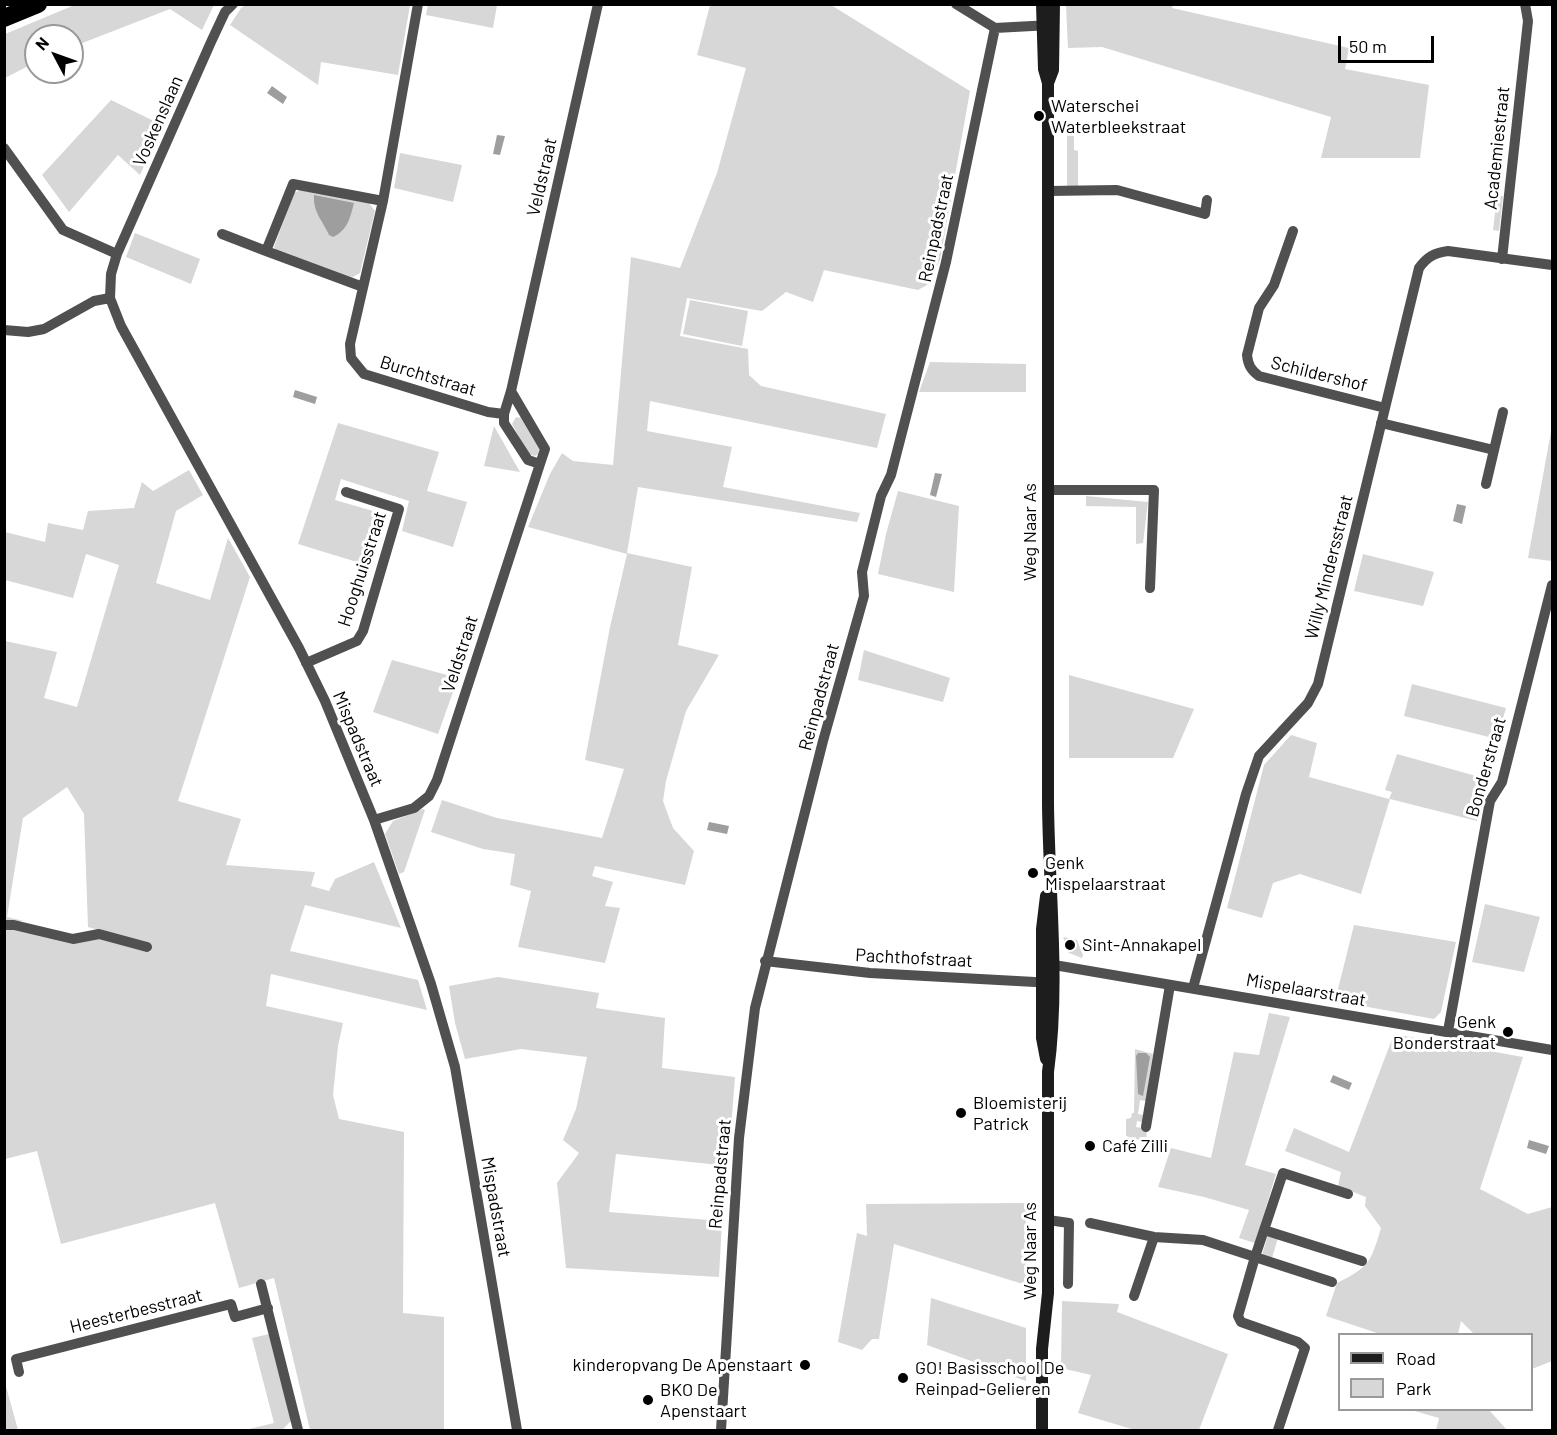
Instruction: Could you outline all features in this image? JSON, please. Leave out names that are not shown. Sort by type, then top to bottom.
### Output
[{"type":"highway","points":[[4,18],[38,4]]},
{"type":"main road","name":"Weg Naar As","points":[[1042,4],[1048,25]]},
{"type":"main road","name":"Weg Naar As","points":[[1042,1431],[1042,1348],[1048,1293],[1048,1072],[1052,1039],[1054,931],[1049,873],[1048,83],[1044,69],[1048,25],[1054,4]]},
{"type":"main road","name":"Weg Naar As","points":[[1048,1072],[1042,1038],[1042,929],[1049,873]]},
{"type":"street","name":"Voskenslaan","points":[[117,254],[211,42],[225,12],[233,4]]},
{"type":"street","name":"Burchtstraat","points":[[418,4],[383,201],[350,345],[351,358],[364,374],[488,412],[504,414]]},
{"type":"street","name":"Veldstraat","points":[[504,414],[598,4]]},
{"type":"street","points":[[956,4],[995,28],[1048,25]]},
{"type":"street","name":"Academiestraat","points":[[1502,259],[1528,21],[1525,4]]},
{"type":"street","name":"Reinpadstraat","points":[[721,1431],[739,1138],[754,1008],[864,596],[862,572],[881,496],[891,475],[946,262],[995,28]]},
{"type":"street","points":[[4,148],[63,230],[117,254]]},
{"type":"street","points":[[266,251],[293,184],[383,201]]},
{"type":"street","points":[[1048,191],[1117,190],[1204,214],[1207,200]]},
{"type":"street","name":"Schildershof","points":[[1293,231],[1274,285],[1259,308],[1247,363],[1259,376],[1386,408]]},
{"type":"street","points":[[222,234],[363,287]]},
{"type":"street","name":"Willy Mindersstraat","points":[[1193,988],[1246,794],[1259,756],[1315,693],[1419,268],[1425,260],[1436,253],[1448,251],[1552,265]]},
{"type":"street","name":"Mispadstraat","points":[[117,254],[111,274],[110,298],[121,326],[306,663],[324,701],[374,820],[431,984],[455,1067],[518,1431]]},
{"type":"street","points":[[4,330],[28,332],[44,329],[94,302],[110,298]]},
{"type":"street","name":"Veldstraat","points":[[374,820],[414,808],[429,796],[437,780],[540,464],[544,449],[511,391]]},
{"type":"street","points":[[1486,484],[1503,412]]},
{"type":"street","points":[[504,414],[504,423],[528,460],[540,464]]},
{"type":"street","points":[[1382,423],[1494,450]]},
{"type":"street","points":[[1048,490],[1154,490],[1150,588]]},
{"type":"street","name":"Hooghuisstraat","points":[[306,663],[357,640],[363,631],[399,509],[346,492]]},
{"type":"street","name":"Bonderstraat","points":[[1448,1031],[1490,801],[1502,782],[1552,585]]},
{"type":"street","points":[[4,925],[49,932],[73,939],[99,934],[147,947]]},
{"type":"street","name":"Pachthofstraat","points":[[765,961],[870,973],[1042,982]]},
{"type":"street","points":[[1042,982],[1053,965]]},
{"type":"street","name":"Mispelaarstraat","points":[[1053,965],[1552,1050]]},
{"type":"street","points":[[1146,1127],[1170,985]]},
{"type":"street","points":[[1278,1431],[1305,1348],[1298,1342],[1241,1322],[1238,1316],[1255,1257],[1283,1173],[1348,1194]]},
{"type":"street","points":[[1048,1220],[1069,1223],[1068,1284]]},
{"type":"street","points":[[1090,1223],[1154,1237],[1203,1240],[1332,1282]]},
{"type":"street","points":[[1264,1230],[1362,1261]]},
{"type":"street","points":[[1134,1296],[1154,1237]]},
{"type":"street","points":[[261,1284],[298,1431]]},
{"type":"street","name":"Heesterbesstraat","points":[[19,1372],[16,1359],[73,1344],[231,1304],[235,1317],[268,1308]]},
{"type":"green space","points":[[77,4],[214,4],[202,30],[170,9],[84,42],[84,24],[29,24]]},
{"type":"green space","points":[[428,4],[497,5],[493,28],[426,15]]},
{"type":"green space","points":[[246,5],[410,5],[398,75],[321,62],[318,85],[230,25],[241,8]]},
{"type":"green space","points":[[710,5],[831,5],[970,91],[940,260],[927,285],[918,290],[824,270],[813,302],[786,292],[762,311],[687,298],[680,336],[748,349],[749,375],[761,386],[886,414],[877,448],[650,401],[647,431],[732,447],[723,487],[860,513],[857,522],[638,487],[627,553],[692,567],[678,645],[719,655],[686,711],[666,781],[663,801],[673,828],[694,851],[685,885],[595,866],[592,876],[613,882],[605,906],[620,908],[605,963],[518,947],[531,891],[510,885],[515,854],[483,849],[431,832],[442,800],[497,818],[602,838],[624,769],[585,760],[610,627],[627,554],[528,527],[550,474],[562,453],[573,461],[613,465],[631,257],[680,268],[717,173],[746,68],[697,55]]},
{"type":"green space","points":[[1066,5],[1173,5],[1172,8],[1349,48],[1345,69],[1429,85],[1420,158],[1321,158],[1331,117],[1102,47],[1068,48]]},
{"type":"green space","points":[[24,26],[24,68],[5,78],[5,34]]},
{"type":"green space","points":[[111,100],[162,125],[140,175],[118,155],[69,212],[42,175]]},
{"type":"green space","points":[[1074,128],[1074,150],[1078,151],[1078,186],[1067,186],[1067,129]]},
{"type":"green space","points":[[400,153],[462,165],[453,202],[394,188]]},
{"type":"green space","points":[[300,190],[369,203],[375,211],[360,273],[353,277],[344,276],[276,250],[274,247],[294,193]]},
{"type":"green space","points":[[1497,196],[1503,196],[1499,231],[1493,230]]},
{"type":"green space","points":[[135,233],[200,259],[191,284],[126,257]]},
{"type":"green space","points":[[690,300],[748,311],[742,346],[683,334]]},
{"type":"green space","points":[[930,362],[1026,364],[1026,392],[919,392]]},
{"type":"green space","points":[[516,417],[521,418],[539,449],[535,456],[528,454],[512,424]]},
{"type":"green space","points":[[338,423],[439,452],[427,491],[467,502],[453,547],[402,531],[409,501],[341,479],[335,500],[380,513],[384,519],[370,566],[298,544]]},
{"type":"green space","points":[[494,426],[520,472],[484,466]]},
{"type":"green space","points":[[1552,426],[1552,561],[1528,558]]},
{"type":"green space","points":[[189,470],[203,495],[176,511],[156,583],[210,600],[228,538],[250,577],[178,801],[241,819],[226,865],[315,872],[311,886],[329,891],[335,879],[374,862],[401,928],[305,905],[290,951],[418,980],[427,1010],[271,974],[266,1006],[343,1023],[333,1095],[339,1119],[404,1132],[403,1313],[444,1317],[444,1430],[310,1430],[274,1278],[239,1288],[215,1203],[61,1244],[37,1151],[5,1159],[5,928],[98,936],[150,952],[152,946],[88,927],[84,814],[67,787],[23,818],[7,917],[24,921],[5,921],[5,641],[57,652],[44,698],[77,707],[119,565],[86,554],[73,598],[5,580],[5,532],[45,542],[48,523],[83,530],[88,511],[134,508],[142,482],[153,491]]},
{"type":"green space","points":[[898,491],[959,506],[954,592],[878,574]]},
{"type":"green space","points":[[1086,496],[1148,502],[1143,543],[1136,544],[1136,507],[1086,506]]},
{"type":"green space","points":[[1363,554],[1434,572],[1423,606],[1354,591]]},
{"type":"green space","points":[[864,650],[950,678],[943,702],[858,680]]},
{"type":"green space","points":[[392,660],[458,678],[438,734],[373,712]]},
{"type":"green space","points":[[1069,675],[1194,709],[1173,758],[1069,758]]},
{"type":"green space","points":[[1412,684],[1506,708],[1497,739],[1404,716]]},
{"type":"green space","points":[[1291,735],[1317,743],[1309,777],[1389,799],[1392,792],[1385,790],[1397,754],[1487,779],[1477,821],[1390,799],[1361,894],[1300,874],[1273,883],[1262,918],[1227,908],[1264,765]]},
{"type":"green space","points":[[425,810],[404,872],[399,874],[385,834],[393,821]]},
{"type":"green space","points":[[1485,904],[1540,917],[1524,972],[1472,962]]},
{"type":"green space","points":[[1354,925],[1456,942],[1441,1012],[1434,1019],[1335,1001]]},
{"type":"green space","points":[[1063,937],[1077,940],[1082,958],[1069,953],[1065,946],[1073,948],[1074,943],[1065,942]]},
{"type":"green space","points":[[498,977],[599,993],[596,1008],[665,1018],[662,1068],[735,1077],[728,1166],[616,1154],[609,1212],[722,1221],[719,1277],[566,1268],[557,1183],[579,1153],[563,1140],[576,1109],[587,1057],[521,1049],[465,1059],[455,1023],[449,986]]},
{"type":"green space","points":[[1269,1013],[1290,1017],[1245,1165],[1276,1174],[1255,1243],[1239,1238],[1249,1210],[1158,1187],[1171,1148],[1211,1158],[1234,1052],[1259,1055]]},
{"type":"green space","points":[[1394,1034],[1523,1057],[1480,1189],[1528,1214],[1552,1207],[1552,1361],[1533,1369],[1533,1333],[1473,1333],[1461,1321],[1458,1333],[1377,1333],[1326,1316],[1337,1283],[1368,1262],[1381,1228],[1365,1206],[1366,1197],[1338,1186],[1341,1172],[1285,1151],[1294,1128],[1349,1152]]},
{"type":"green space","points":[[1135,1049],[1153,1054],[1146,1101],[1140,1100],[1138,1114],[1143,1115],[1142,1122],[1137,1121],[1136,1127],[1147,1129],[1146,1142],[1126,1136],[1126,1119],[1131,1118],[1134,1113]]},
{"type":"green space","points":[[1026,1203],[1026,1285],[894,1244],[879,1339],[872,1339],[862,1350],[838,1342],[857,1233],[867,1236],[866,1204]]},
{"type":"green space","points":[[1268,1235],[1278,1238],[1272,1258],[1262,1255]]},
{"type":"green space","points":[[931,1298],[1026,1328],[1026,1381],[927,1345]]},
{"type":"green space","points":[[1062,1301],[1119,1304],[1117,1312],[1228,1354],[1199,1430],[1135,1430],[1078,1413],[1091,1375],[1061,1368]]},
{"type":"green space","points":[[269,1334],[291,1421],[282,1430],[245,1430],[274,1423],[252,1338]]},
{"type":"green space","points":[[4,1379],[18,1430],[5,1430]]},
{"type":"green space","points":[[1414,1411],[1490,1411],[1507,1430],[1436,1430],[1439,1418]]},
{"type":"shaded area","points":[[272,86],[287,97],[283,104],[267,93]]},
{"type":"shaded area","points":[[497,135],[505,136],[500,155],[493,154]]},
{"type":"shaded area","points":[[314,195],[354,203],[350,219],[342,231],[333,237],[329,235],[316,211]]},
{"type":"shaded area","points":[[295,390],[317,397],[315,404],[293,397]]},
{"type":"shaded area","points":[[935,473],[942,474],[936,497],[930,495]]},
{"type":"shaded area","points":[[1457,504],[1466,506],[1462,524],[1453,521]]},
{"type":"shaded area","points":[[709,822],[729,826],[727,834],[707,830]]},
{"type":"shaded area","points":[[1138,1053],[1146,1053],[1150,1057],[1143,1096],[1138,1094],[1136,1056]]},
{"type":"shaded area","points":[[1333,1075],[1352,1083],[1349,1090],[1330,1082]]},
{"type":"shaded area","points":[[1529,1140],[1549,1146],[1546,1154],[1527,1148]]},
{"type":"place","name":"Waterschei Waterbleekstraat","points":[[1039,116]]},
{"type":"place","name":"Genk Mispelaarstraat","points":[[1033,873]]},
{"type":"place","name":"Sint-Annakapel","points":[[1070,945]]},
{"type":"place","name":"Genk Bonderstraat","points":[[1508,1032]]},
{"type":"place","name":"Bloemisterij Patrick","points":[[961,1113]]},
{"type":"place","name":"Café Zilli","points":[[1090,1146]]},
{"type":"place","name":"kinderopvang De Apenstaart","points":[[805,1365]]},
{"type":"place","name":"GO! Basisschool De Reinpad-Gelieren","points":[[903,1378]]},
{"type":"place","name":"BKO De Apenstaart","points":[[648,1400]]}]
